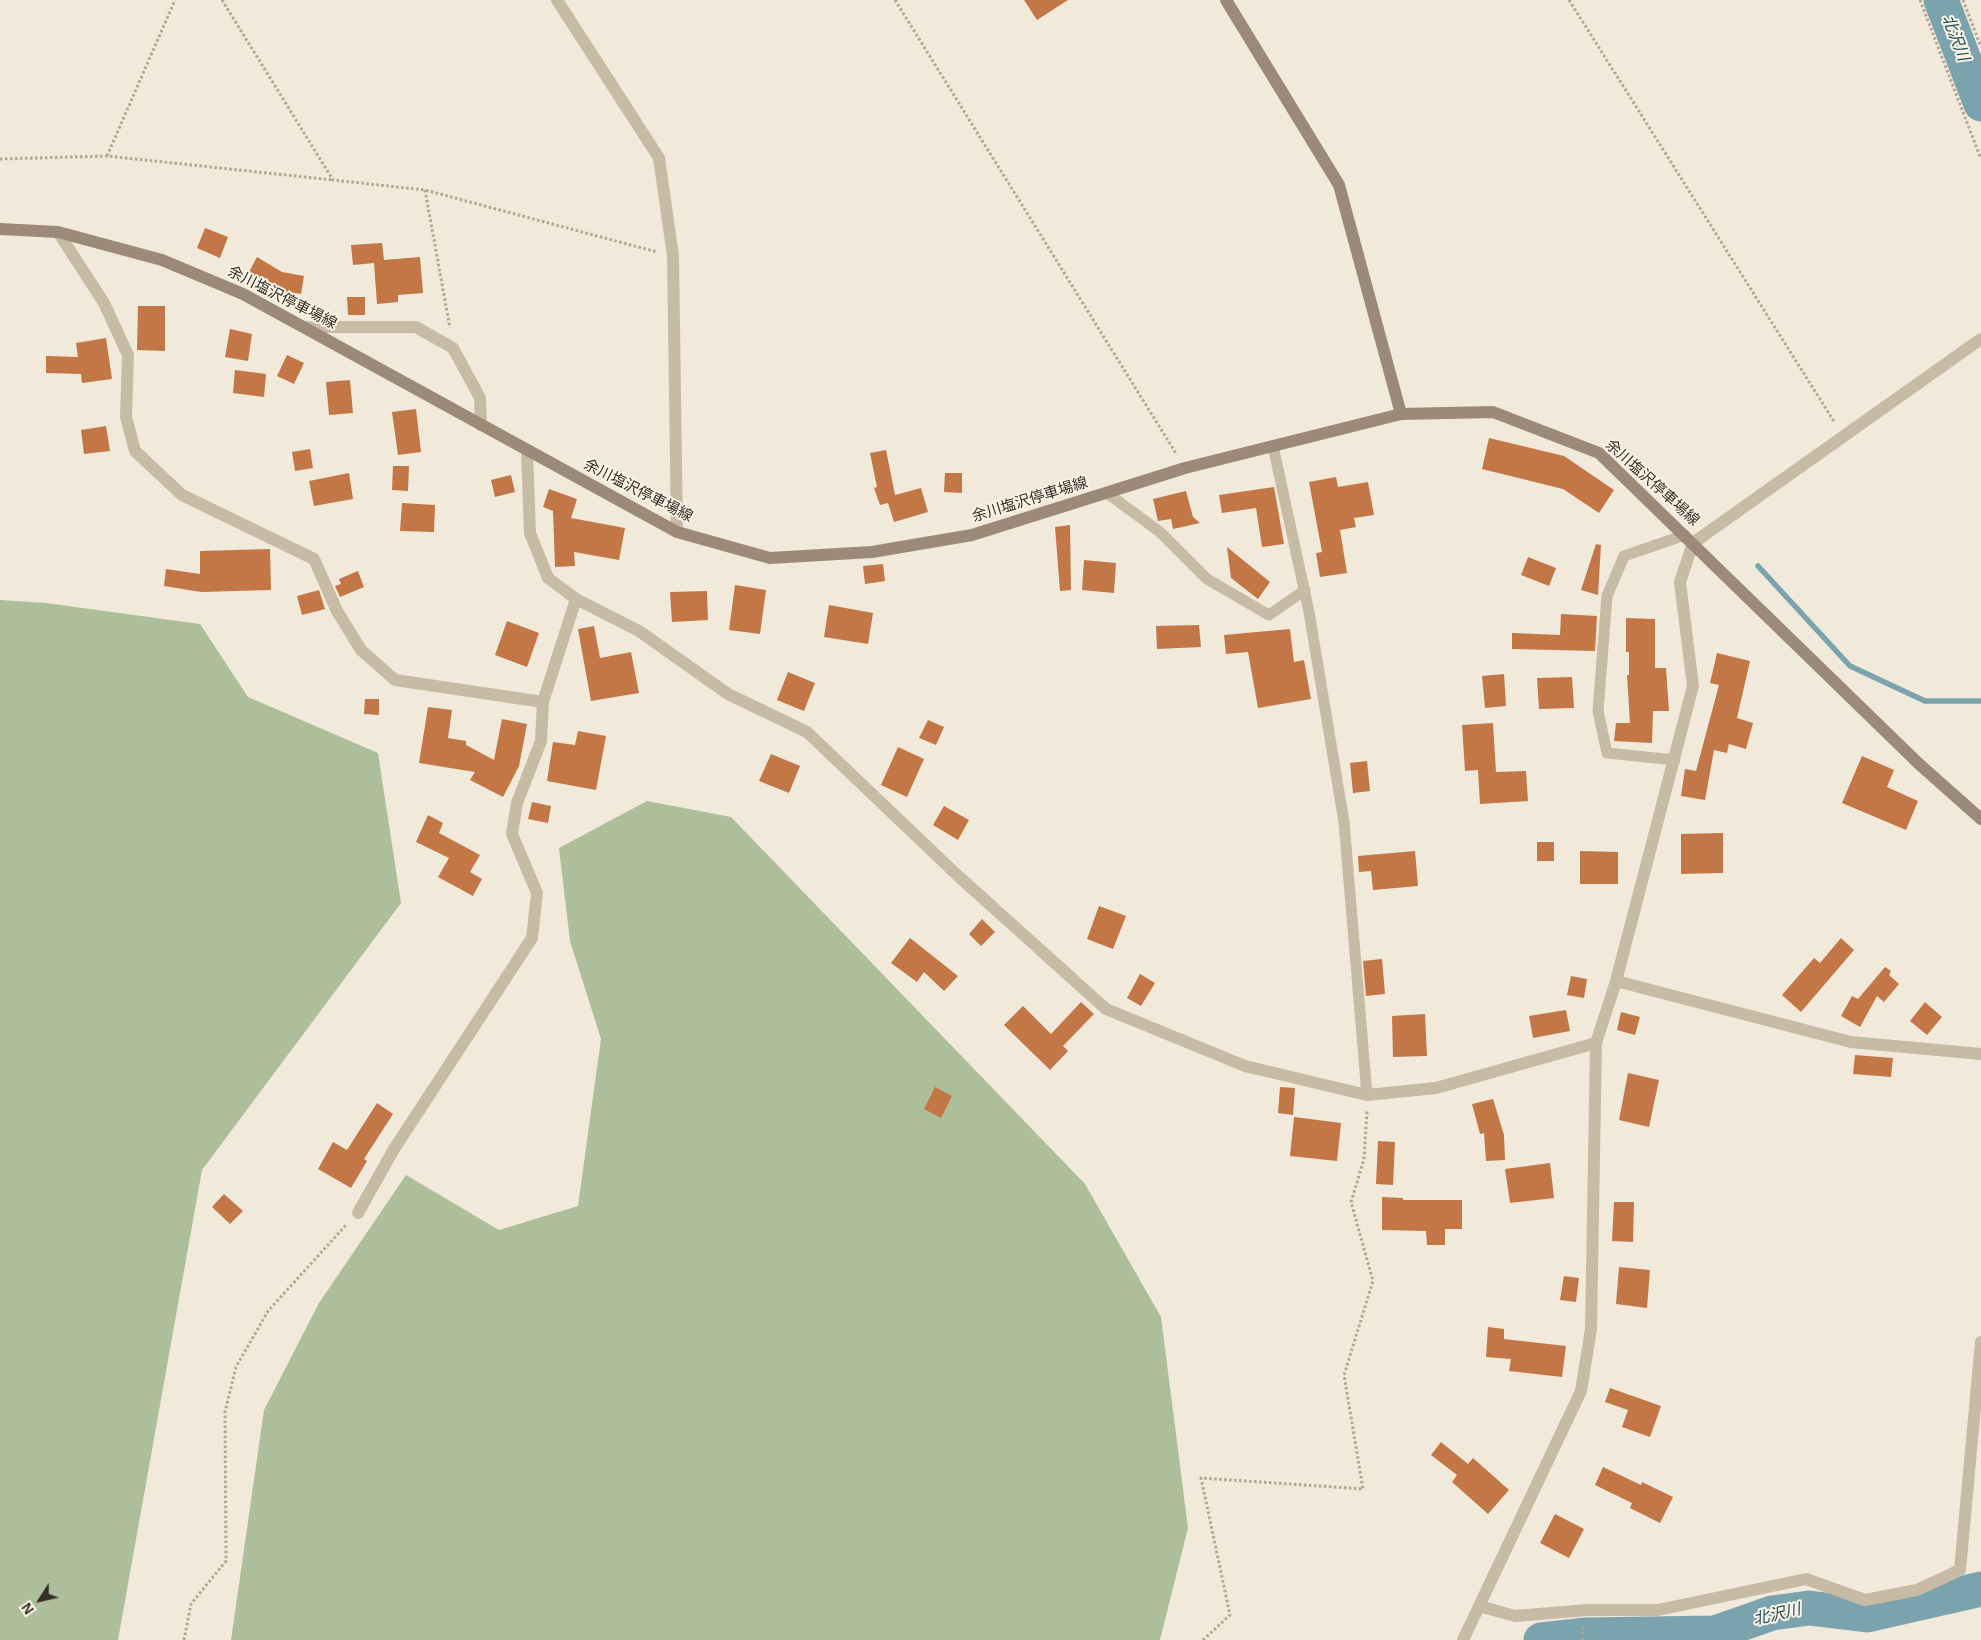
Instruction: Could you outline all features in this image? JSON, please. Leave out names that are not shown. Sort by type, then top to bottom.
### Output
[{"type":"main road","points":[[1226,0],[1339,185],[1401,414]]},
{"type":"main road","name":"余川塩沢停車場線","points":[[0,229],[58,232],[162,260],[242,294],[304,326],[527,451],[677,532],[770,558],[872,552],[972,535],[1185,468],[1401,414],[1493,412],[1599,453],[1918,763],[1981,819]]},
{"type":"street","points":[[557,0],[659,158],[673,256],[677,532]]},
{"type":"street","points":[[58,232],[104,303],[128,355],[126,418],[135,451],[182,496],[314,559],[337,611],[361,650],[395,680],[543,702]]},
{"type":"street","points":[[304,326],[416,327],[453,348],[480,398],[481,425]]},
{"type":"street","points":[[1463,1640],[1581,1391],[1591,1329],[1596,1043],[1616,981],[1693,686],[1680,582],[1689,539],[1844,436],[1981,339]]},
{"type":"street","points":[[527,451],[530,533],[548,578],[576,599],[639,631],[728,694],[807,732],[956,874],[1106,1009],[1245,1066],[1367,1095],[1436,1088],[1596,1043]]},
{"type":"street","points":[[358,1213],[394,1149],[532,938],[538,893],[512,834],[517,803],[541,740],[543,702],[576,599]]},
{"type":"street","points":[[1616,981],[1851,1042],[1981,1054]]},
{"type":"street","points":[[1479,1606],[1515,1616],[1587,1610],[1658,1610],[1806,1579],[1866,1600],[1917,1590],[1960,1570],[1981,1342]]},
{"type":"lane","points":[[1273,446],[1305,590],[1344,822],[1367,1095]]},
{"type":"lane","points":[[1107,493],[1160,532],[1207,579],[1269,614],[1305,590]]},
{"type":"lane","points":[[1675,760],[1606,753],[1598,711],[1607,596],[1624,556],[1689,539]]},
{"type":"path","points":[[107,156],[175,0]]},
{"type":"path","points":[[222,0],[333,180]]},
{"type":"path","points":[[895,0],[1185,468]]},
{"type":"path","points":[[1569,0],[1844,436]]},
{"type":"path","points":[[1920,0],[1981,159]]},
{"type":"path","points":[[1962,0],[1981,47]]},
{"type":"path","points":[[0,159],[107,156],[425,190],[673,256]]},
{"type":"path","points":[[425,190],[453,348]]},
{"type":"path","points":[[1202,1640],[1230,1615],[1201,1478],[1363,1489],[1344,1375],[1373,1281],[1351,1202],[1364,1159],[1367,1095]]},
{"type":"path","points":[[184,1640],[191,1604],[226,1561],[226,1412],[236,1367],[268,1311],[358,1213]]},
{"type":"green space","points":[[0,600],[46,603],[200,624],[248,697],[378,753],[401,903],[202,1170],[118,1640],[0,1640]]},
{"type":"green space","points":[[647,801],[731,817],[1085,1184],[1161,1317],[1188,1528],[1160,1640],[231,1640],[264,1410],[319,1303],[406,1175],[499,1230],[578,1206],[601,1039],[570,941],[559,848]]},
{"type":"building","points":[[1024,0],[1068,0],[1037,20]]},
{"type":"building","points":[[205,228],[228,237],[220,258],[197,248]]},
{"type":"building","points":[[382,243],[384,260],[420,257],[423,293],[398,295],[398,302],[377,304],[374,263],[353,265],[351,245]]},
{"type":"building","points":[[257,257],[282,272],[304,276],[301,294],[281,291],[249,272]]},
{"type":"building","points":[[347,297],[365,297],[365,315],[348,315]]},
{"type":"building","points":[[138,306],[165,306],[165,351],[137,350]]},
{"type":"building","points":[[230,329],[252,334],[248,361],[225,357]]},
{"type":"building","points":[[106,338],[112,379],[82,383],[81,374],[46,373],[46,356],[78,357],[76,343]]},
{"type":"building","points":[[287,355],[304,363],[294,384],[277,376]]},
{"type":"building","points":[[235,370],[266,374],[264,397],[233,393]]},
{"type":"building","points":[[350,380],[353,413],[329,415],[326,382]]},
{"type":"building","points":[[416,409],[421,452],[398,455],[392,412]]},
{"type":"building","points":[[106,426],[110,451],[84,454],[81,430]]},
{"type":"building","points":[[1489,438],[1564,456],[1614,490],[1599,513],[1563,489],[1482,469]]},
{"type":"building","points":[[310,449],[313,468],[295,471],[292,452]]},
{"type":"building","points":[[886,450],[895,495],[921,488],[928,512],[894,522],[888,503],[880,505],[874,488],[877,487],[870,453]]},
{"type":"building","points":[[393,466],[409,466],[408,491],[392,490]]},
{"type":"building","points":[[349,473],[353,499],[314,506],[309,481]]},
{"type":"building","points":[[945,473],[962,473],[962,493],[944,492]]},
{"type":"building","points":[[511,475],[515,492],[495,497],[491,480]]},
{"type":"building","points":[[1336,477],[1338,487],[1368,482],[1374,515],[1354,518],[1356,527],[1340,530],[1347,573],[1320,577],[1316,553],[1322,552],[1309,482]]},
{"type":"building","points":[[1274,487],[1284,544],[1262,547],[1256,508],[1222,513],[1219,495]]},
{"type":"building","points":[[549,489],[577,499],[571,518],[625,528],[619,560],[574,552],[575,566],[555,567],[553,511],[543,507]]},
{"type":"building","points":[[1186,491],[1193,517],[1200,523],[1173,529],[1171,519],[1158,521],[1153,499]]},
{"type":"building","points":[[402,503],[435,505],[434,532],[400,531]]},
{"type":"building","points":[[1070,525],[1071,590],[1060,591],[1055,527]]},
{"type":"building","points":[[1596,544],[1601,545],[1598,595],[1581,590]]},
{"type":"building","points":[[1227,547],[1270,582],[1258,599],[1231,578]]},
{"type":"building","points":[[270,549],[271,590],[201,592],[164,586],[166,569],[200,574],[200,551]]},
{"type":"building","points":[[1528,557],[1556,568],[1549,586],[1521,575]]},
{"type":"building","points":[[1084,560],[1116,563],[1114,593],[1082,590]]},
{"type":"building","points":[[883,564],[885,581],[865,584],[863,566]]},
{"type":"building","points":[[358,571],[364,587],[340,597],[335,586],[341,584],[339,579]]},
{"type":"building","points":[[735,585],[766,590],[760,634],[729,630]]},
{"type":"building","points":[[319,590],[325,609],[302,615],[297,596]]},
{"type":"building","points":[[707,591],[708,620],[672,622],[670,592]]},
{"type":"building","points":[[829,605],[873,613],[868,644],[824,637]]},
{"type":"building","points":[[1561,614],[1597,616],[1595,651],[1512,649],[1512,633],[1560,635]]},
{"type":"building","points":[[1626,618],[1655,619],[1655,668],[1666,668],[1669,711],[1653,711],[1652,743],[1614,741],[1616,723],[1630,723],[1627,675],[1629,675],[1629,652],[1626,652]]},
{"type":"building","points":[[507,621],[539,633],[527,667],[495,655]]},
{"type":"building","points":[[1199,625],[1201,647],[1157,649],[1156,626]]},
{"type":"building","points":[[594,626],[600,658],[631,652],[639,693],[591,701],[578,629]]},
{"type":"building","points":[[1290,629],[1294,662],[1304,660],[1311,699],[1258,708],[1248,652],[1226,654],[1224,635]]},
{"type":"building","points":[[1717,653],[1750,661],[1737,718],[1753,723],[1746,749],[1729,744],[1727,753],[1714,750],[1705,800],[1681,796],[1685,769],[1696,771],[1719,685],[1710,683]]},
{"type":"building","points":[[788,672],[815,683],[804,711],[777,700]]},
{"type":"building","points":[[1504,674],[1506,706],[1485,708],[1482,676]]},
{"type":"building","points":[[1572,677],[1574,708],[1539,709],[1537,678]]},
{"type":"building","points":[[365,699],[379,699],[379,715],[364,714]]},
{"type":"building","points":[[428,707],[452,710],[448,738],[466,741],[466,745],[494,760],[502,719],[527,724],[519,766],[503,797],[470,780],[475,772],[419,763]]},
{"type":"building","points":[[928,720],[944,727],[936,745],[919,738]]},
{"type":"building","points":[[1493,723],[1496,772],[1526,771],[1528,801],[1480,804],[1478,770],[1465,771],[1462,725]]},
{"type":"building","points":[[578,731],[606,736],[596,790],[547,781],[553,742],[575,745]]},
{"type":"building","points":[[898,747],[924,759],[907,797],[881,785]]},
{"type":"building","points":[[771,754],[800,766],[789,793],[759,781]]},
{"type":"building","points":[[1862,756],[1894,770],[1887,787],[1918,801],[1906,830],[1842,803]]},
{"type":"building","points":[[1367,761],[1370,791],[1353,793],[1350,763]]},
{"type":"building","points":[[532,802],[551,806],[548,823],[528,819]]},
{"type":"building","points":[[944,806],[969,820],[958,840],[933,825]]},
{"type":"building","points":[[428,815],[443,823],[439,833],[480,855],[470,872],[482,879],[473,896],[438,877],[449,858],[416,842]]},
{"type":"building","points":[[1723,833],[1723,873],[1681,874],[1681,834]]},
{"type":"building","points":[[1537,842],[1554,842],[1554,861],[1537,861]]},
{"type":"building","points":[[1415,851],[1418,886],[1373,890],[1371,871],[1359,872],[1358,856]]},
{"type":"building","points":[[1580,851],[1618,852],[1618,884],[1580,884]]},
{"type":"building","points":[[1099,906],[1126,916],[1113,949],[1087,939]]},
{"type":"building","points":[[982,919],[995,932],[981,946],[969,934]]},
{"type":"building","points":[[910,938],[958,976],[944,991],[924,972],[917,982],[891,963]]},
{"type":"building","points":[[1841,938],[1854,950],[1801,1012],[1782,995],[1814,958],[1820,963]]},
{"type":"building","points":[[1382,959],[1385,994],[1366,996],[1363,961]]},
{"type":"building","points":[[1885,967],[1891,971],[1889,975],[1899,984],[1884,1002],[1877,996],[1860,1027],[1841,1016],[1852,996],[1858,999]]},
{"type":"building","points":[[1140,974],[1155,983],[1141,1006],[1127,998]]},
{"type":"building","points":[[1571,976],[1587,979],[1584,998],[1567,995]]},
{"type":"building","points":[[1081,1002],[1094,1014],[1063,1046],[1068,1051],[1050,1070],[1004,1025],[1023,1006],[1051,1034]]},
{"type":"building","points":[[1925,1002],[1942,1017],[1927,1035],[1910,1021]]},
{"type":"building","points":[[1566,1010],[1570,1031],[1533,1038],[1529,1016]]},
{"type":"building","points":[[1621,1012],[1640,1017],[1635,1035],[1617,1030]]},
{"type":"building","points":[[1425,1014],[1427,1056],[1393,1057],[1392,1016]]},
{"type":"building","points":[[1855,1055],[1893,1058],[1891,1077],[1853,1074]]},
{"type":"building","points":[[1628,1073],[1659,1080],[1649,1127],[1619,1120]]},
{"type":"building","points":[[935,1087],[952,1096],[941,1118],[924,1109]]},
{"type":"building","points":[[1280,1087],[1295,1088],[1293,1115],[1278,1113]]},
{"type":"building","points":[[1493,1099],[1504,1135],[1505,1160],[1486,1161],[1484,1133],[1480,1134],[1472,1104]]},
{"type":"building","points":[[377,1103],[393,1114],[364,1159],[367,1161],[351,1188],[318,1169],[333,1142],[347,1150]]},
{"type":"building","points":[[1294,1117],[1341,1123],[1337,1161],[1290,1156]]},
{"type":"building","points":[[1378,1141],[1395,1142],[1393,1185],[1376,1184]]},
{"type":"building","points":[[1550,1163],[1554,1198],[1510,1203],[1505,1169]]},
{"type":"building","points":[[224,1194],[243,1211],[230,1224],[212,1207]]},
{"type":"building","points":[[1382,1197],[1403,1198],[1403,1200],[1462,1200],[1462,1229],[1445,1229],[1445,1245],[1427,1245],[1426,1231],[1382,1230]]},
{"type":"building","points":[[1614,1202],[1634,1202],[1633,1242],[1612,1241]]},
{"type":"building","points":[[1619,1267],[1650,1270],[1647,1308],[1616,1304]]},
{"type":"building","points":[[1564,1276],[1579,1278],[1576,1302],[1560,1300]]},
{"type":"building","points":[[1488,1327],[1504,1329],[1504,1339],[1566,1346],[1562,1377],[1509,1371],[1511,1359],[1486,1357]]},
{"type":"building","points":[[1610,1388],[1661,1406],[1650,1437],[1622,1427],[1628,1410],[1605,1402]]},
{"type":"building","points":[[1441,1442],[1468,1464],[1473,1458],[1509,1490],[1488,1514],[1452,1482],[1457,1475],[1431,1455]]},
{"type":"building","points":[[1603,1467],[1641,1485],[1642,1482],[1673,1497],[1660,1523],[1630,1508],[1632,1503],[1595,1485]]},
{"type":"building","points":[[1555,1514],[1584,1529],[1569,1558],[1540,1543]]},
{"type":"waterway","name":"北沢川","points":[[1941,0],[1981,104]]},
{"type":"waterway","points":[[1758,566],[1850,666],[1925,701],[1981,701]]},
{"type":"waterway","name":"北沢川","points":[[1541,1640],[1587,1635],[1715,1633],[1772,1613],[1809,1608],[1867,1615],[1981,1589]]}]
